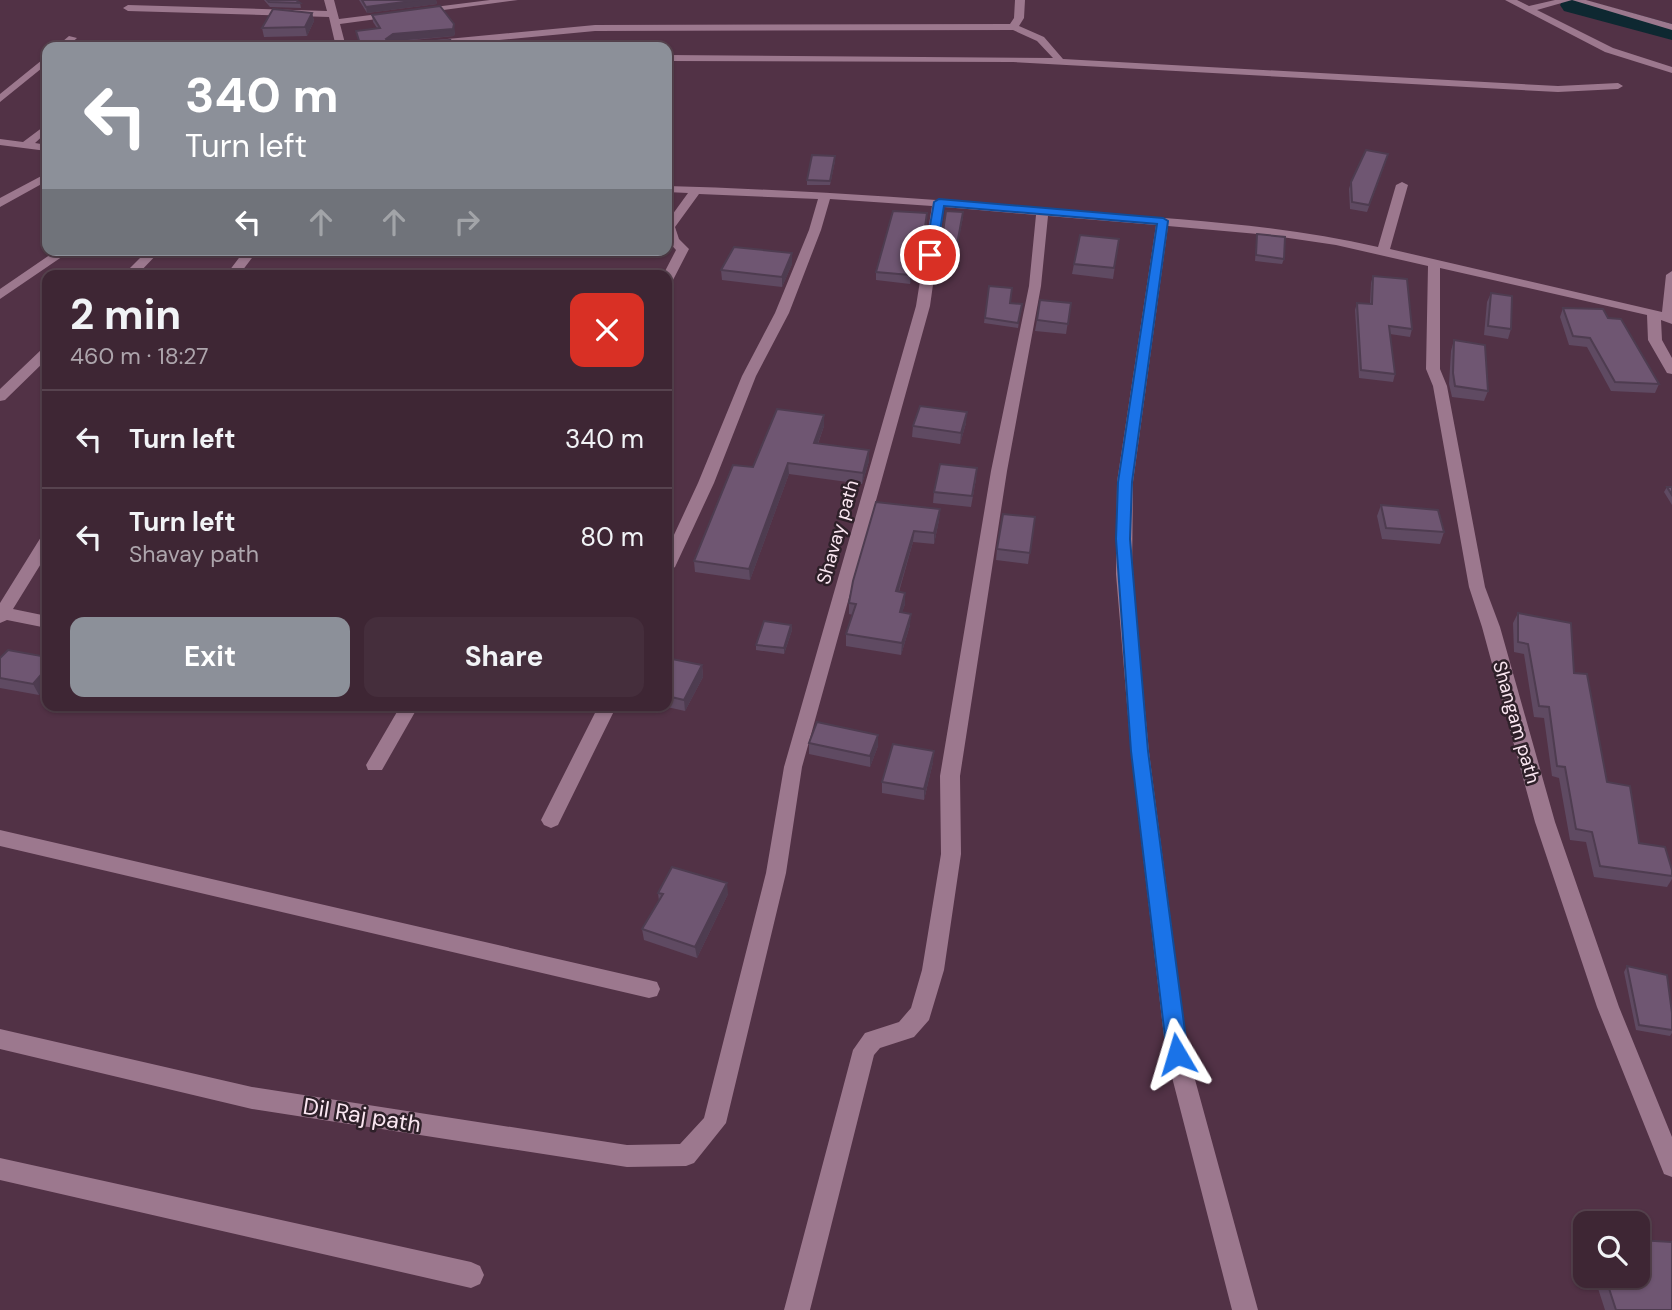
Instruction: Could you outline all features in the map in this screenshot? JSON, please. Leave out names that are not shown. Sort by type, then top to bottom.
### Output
[{"type":"street","points":[[329,0],[340,42]]},
{"type":"street","points":[[128,8],[333,18],[513,0]]},
{"type":"street","points":[[1016,22],[1020,0]]},
{"type":"street","points":[[1510,0],[1609,50],[1672,70]]},
{"type":"street","points":[[1529,9],[1567,0]]},
{"type":"street","points":[[1576,0],[1672,26]]},
{"type":"street","points":[[448,42],[595,28],[1016,22],[1035,32],[1060,61]]},
{"type":"street","points":[[67,42],[72,38]]},
{"type":"street","points":[[1657,65],[1672,55]]},
{"type":"street","points":[[672,58],[1060,61],[1558,89],[1618,86]]},
{"type":"street","points":[[0,99],[42,63]]},
{"type":"street","points":[[25,146],[42,131]]},
{"type":"street","points":[[0,142],[42,148]]},
{"type":"street","points":[[0,203],[42,179]]},
{"type":"street","points":[[1383,252],[1402,185]]},
{"type":"street","points":[[672,189],[939,202],[1296,235],[1434,263],[1654,313],[1670,320],[1672,275]]},
{"type":"street","points":[[672,223],[697,189]]},
{"type":"street","points":[[672,556],[706,483],[749,376],[782,313],[815,230],[825,195]]},
{"type":"street","name":"Shavay path","points":[[714,1123],[776,873],[793,766],[923,306],[939,202]]},
{"type":"street","points":[[797,1310],[864,1050],[873,1040],[906,1030],[922,1013],[933,970],[951,854],[950,776],[999,471],[1035,286],[1042,212]]},
{"type":"street","points":[[1163,221],[1125,482],[1124,574],[1140,751],[1177,1054],[1245,1310]]},
{"type":"street","points":[[672,237],[683,249],[672,271]]},
{"type":"street","points":[[0,295],[57,256]]},
{"type":"street","points":[[134,270],[149,256]]},
{"type":"street","points":[[236,270],[247,256]]},
{"type":"street","name":"Shangam path","points":[[1434,263],[1433,369],[1440,386],[1477,587],[1491,627],[1545,822],[1608,1006],[1672,1166]]},
{"type":"street","points":[[1654,313],[1655,340],[1672,370]]},
{"type":"street","points":[[0,397],[42,357]]},
{"type":"street","points":[[42,549],[1,615],[42,621]]},
{"type":"street","points":[[375,765],[406,711]]},
{"type":"street","points":[[551,820],[605,711]]},
{"type":"street","points":[[0,838],[649,989]]},
{"type":"street","name":"Dil Raj path","points":[[0,1039],[252,1098],[627,1156],[686,1155],[714,1123]]},
{"type":"street","points":[[0,1168],[471,1275]]},
{"type":"building","points":[[267,0],[296,0],[300,3],[269,2]]},
{"type":"building","points":[[362,0],[419,0],[366,7]]},
{"type":"building","points":[[440,6],[454,24],[453,29],[393,34],[386,39],[388,42],[359,42],[356,31],[380,28],[372,15]]},
{"type":"building","points":[[273,9],[312,13],[305,27],[262,28]]},
{"type":"building","points":[[450,40],[449,42],[388,42]]},
{"type":"building","points":[[1366,150],[1388,154],[1369,205],[1352,202],[1351,182]]},
{"type":"building","points":[[812,155],[835,156],[830,181],[807,180]]},
{"type":"building","points":[[893,211],[927,213],[921,255],[917,254],[910,275],[876,272]]},
{"type":"building","points":[[946,211],[963,212],[954,261],[939,260]]},
{"type":"building","points":[[1257,234],[1285,237],[1284,259],[1256,255]]},
{"type":"building","points":[[1080,235],[1119,239],[1114,268],[1074,264]]},
{"type":"building","points":[[734,247],[792,253],[782,277],[721,270]]},
{"type":"building","points":[[1373,276],[1407,279],[1412,329],[1389,326],[1395,374],[1361,370],[1357,303],[1372,304]]},
{"type":"building","points":[[989,286],[1012,288],[1010,303],[1022,304],[1018,323],[985,318]]},
{"type":"building","points":[[1491,293],[1512,296],[1511,329],[1488,326]]},
{"type":"building","points":[[1040,300],[1071,303],[1068,324],[1037,320]]},
{"type":"building","points":[[1563,308],[1603,309],[1608,318],[1621,319],[1659,384],[1615,382],[1590,338],[1573,336]]},
{"type":"building","points":[[1454,340],[1485,345],[1488,391],[1455,386]]},
{"type":"building","points":[[920,406],[967,412],[961,433],[913,426]]},
{"type":"building","points":[[777,409],[824,415],[814,443],[869,450],[863,473],[788,463],[749,569],[694,561],[733,465],[753,467]]},
{"type":"building","points":[[940,464],[977,468],[972,496],[934,492]]},
{"type":"building","points":[[876,502],[940,509],[934,533],[914,531],[896,591],[905,593],[900,612],[911,614],[902,643],[846,634],[856,604],[849,603],[853,581]]},
{"type":"building","points":[[1381,505],[1438,510],[1444,532],[1386,528]]},
{"type":"building","points":[[1003,514],[1035,517],[1030,553],[997,549]]},
{"type":"building","points":[[1518,613],[1571,623],[1574,673],[1587,674],[1607,782],[1630,786],[1639,843],[1665,847],[1672,876],[1600,866],[1592,832],[1576,829],[1565,767],[1557,766],[1549,707],[1539,706],[1528,644],[1518,642]]},
{"type":"building","points":[[764,621],[791,625],[784,648],[756,645]]},
{"type":"building","points":[[8,650],[42,656],[42,674],[33,684],[0,678],[0,658]]},
{"type":"building","points":[[672,659],[702,665],[684,700],[672,697]]},
{"type":"building","points":[[817,722],[878,735],[870,756],[809,743]]},
{"type":"building","points":[[893,744],[934,751],[924,789],[882,782]]},
{"type":"building","points":[[672,867],[727,883],[695,947],[642,929],[663,894],[658,893]]},
{"type":"building","points":[[1627,966],[1667,975],[1672,1030],[1639,1025]]},
{"type":"building","points":[[1650,1241],[1672,1242],[1672,1310],[1616,1310],[1609,1288],[1650,1288]]},
{"type":"waterway","points":[[1573,5],[1672,32]]},
{"type":"route","points":[[930,255],[939,202],[1163,221],[1125,482],[1123,539],[1131,667],[1177,1054]]}]
